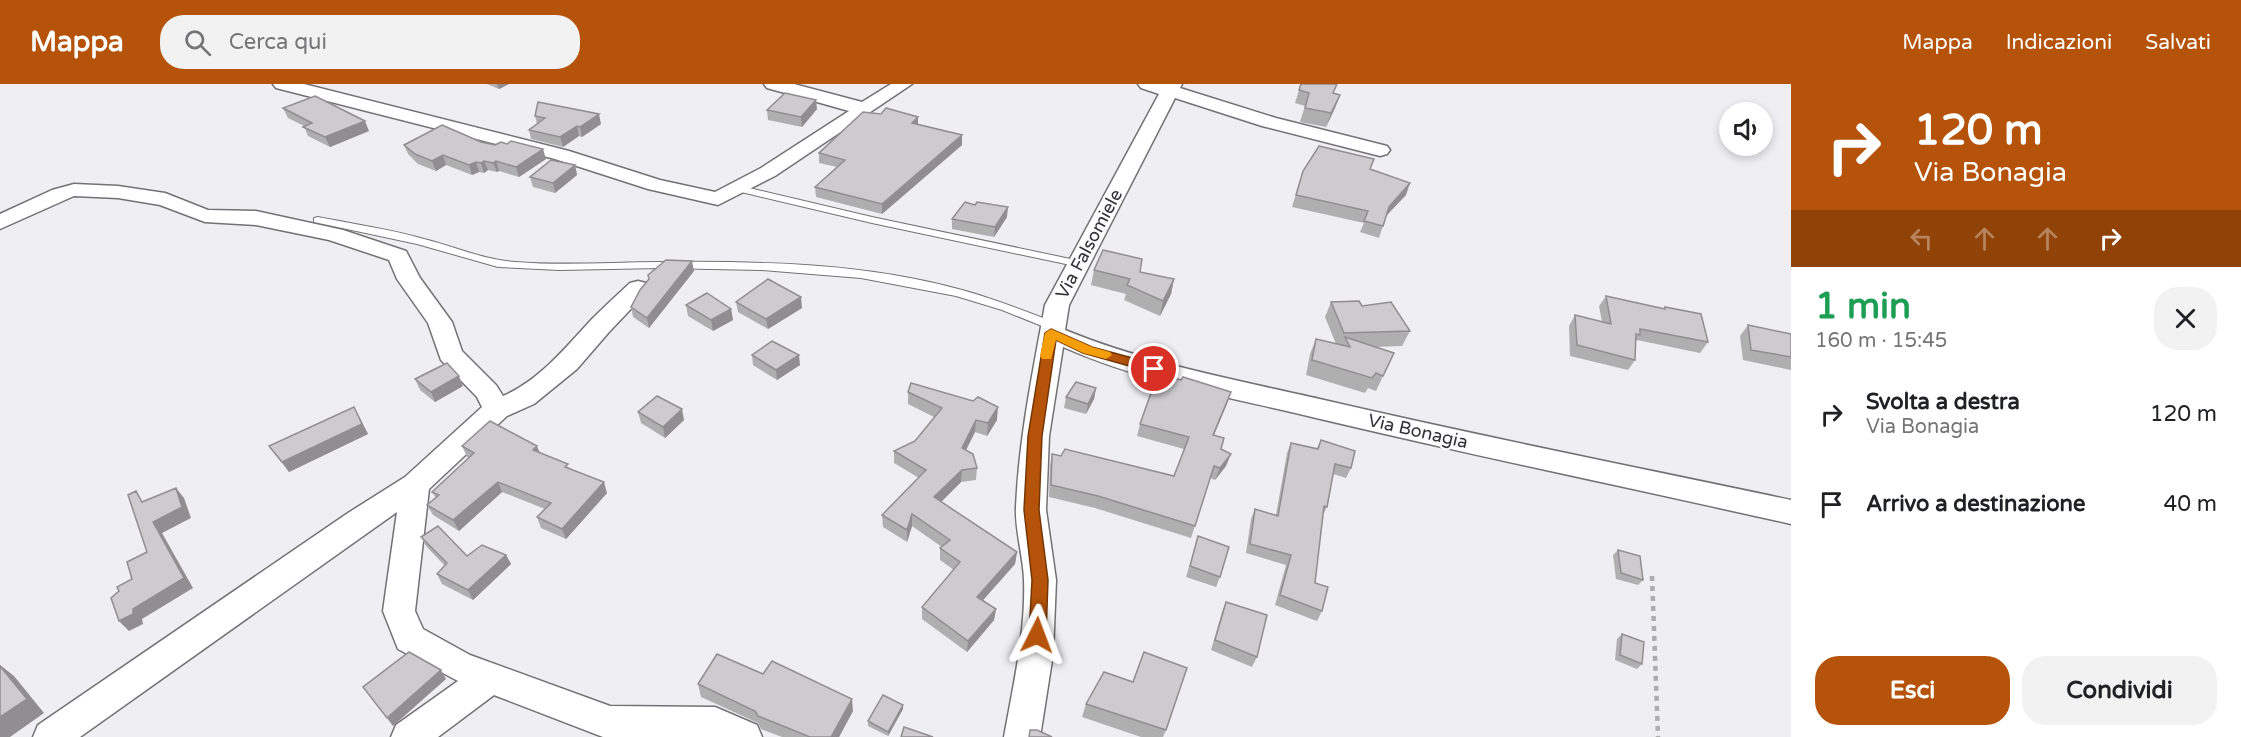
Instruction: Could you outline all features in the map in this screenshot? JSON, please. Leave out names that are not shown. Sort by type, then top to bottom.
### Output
[{"type":"street","points":[[282,84],[562,154],[676,190],[718,200],[741,189],[903,84]]},
{"type":"street","points":[[773,84],[866,110]]},
{"type":"street","points":[[1163,86],[1269,122],[1380,150]]},
{"type":"street","name":"Via Falsomiele","points":[[1022,737],[1036,654],[1040,580],[1032,499],[1035,436],[1057,305],[1080,264],[1163,86]]},
{"type":"street","points":[[0,222],[59,194],[74,190],[118,192],[165,199],[205,216],[256,218],[335,235],[398,256],[409,279],[440,322],[450,354],[487,391],[498,410]]},
{"type":"street","points":[[51,737],[320,548],[415,485],[470,432],[498,410],[525,397],[568,363],[600,326],[638,288]]},
{"type":"street","name":"Via Bonagia","points":[[1052,329],[1087,350],[1154,369],[1419,432],[1791,512]]},
{"type":"street","points":[[415,485],[399,611],[410,639],[458,666],[610,723],[715,724],[744,737]]},
{"type":"street","points":[[410,737],[491,678]]},
{"type":"lane","points":[[741,189],[872,220],[1080,264]]},
{"type":"lane","points":[[318,220],[422,242],[466,257],[497,264],[549,267],[663,265],[864,274],[972,297],[1052,329]]},
{"type":"path","points":[[1652,576],[1658,737]]},
{"type":"building","points":[[1301,84],[1337,84],[1333,93],[1340,95],[1331,113],[1305,108],[1309,93],[1299,90]]},
{"type":"building","points":[[785,93],[816,100],[801,117],[767,110]]},
{"type":"building","points":[[315,96],[365,121],[325,137],[303,127],[312,123],[283,108]]},
{"type":"building","points":[[538,102],[599,114],[560,137],[529,130],[545,118],[535,116]]},
{"type":"building","points":[[886,108],[918,117],[912,123],[962,135],[882,204],[815,187],[845,160],[819,153],[863,112],[881,114]]},
{"type":"building","points":[[442,125],[481,142],[495,145],[501,142],[507,144],[511,141],[543,149],[516,167],[496,161],[493,163],[476,162],[469,165],[443,155],[432,161],[415,154],[404,145]]},
{"type":"building","points":[[1319,146],[1374,159],[1370,169],[1410,183],[1389,207],[1383,226],[1364,221],[1368,211],[1296,195],[1303,171]]},
{"type":"building","points":[[551,160],[575,165],[553,183],[530,177]]},
{"type":"building","points":[[965,202],[975,205],[977,202],[1008,207],[995,227],[952,219]]},
{"type":"building","points":[[1103,250],[1142,259],[1140,272],[1174,279],[1163,301],[1127,285],[1130,279],[1094,270]]},
{"type":"building","points":[[666,260],[692,261],[647,318],[631,307],[649,279],[648,275]]},
{"type":"building","points":[[768,279],[801,297],[766,319],[736,302]]},
{"type":"building","points":[[707,293],[731,309],[711,320],[686,305]]},
{"type":"building","points":[[1606,296],[1701,314],[1708,342],[1640,329],[1640,335],[1636,334],[1635,360],[1577,345],[1575,315],[1611,324]]},
{"type":"building","points":[[1359,301],[1362,306],[1391,302],[1410,331],[1344,333],[1331,302]]},
{"type":"building","points":[[1748,325],[1791,334],[1791,357],[1751,350]]},
{"type":"building","points":[[1345,337],[1394,353],[1383,376],[1376,373],[1372,378],[1312,360],[1316,339],[1350,347]]},
{"type":"building","points":[[772,341],[799,355],[776,370],[752,355]]},
{"type":"building","points":[[447,363],[459,376],[431,392],[415,379]]},
{"type":"building","points":[[1158,373],[1181,380],[1183,377],[1231,392],[1213,435],[1224,438],[1221,449],[1231,454],[1220,468],[1214,466],[1195,526],[1098,496],[1051,485],[1052,454],[1061,456],[1065,449],[1174,476],[1189,437],[1140,424]]},
{"type":"building","points":[[1076,382],[1096,388],[1088,404],[1066,397]]},
{"type":"building","points":[[911,383],[973,401],[978,397],[998,407],[988,423],[976,420],[962,448],[973,454],[977,468],[962,470],[934,497],[1017,552],[977,597],[996,609],[968,641],[922,607],[960,562],[940,548],[950,540],[912,514],[907,530],[882,515],[926,470],[894,451],[915,441],[942,408],[908,392]]},
{"type":"building","points":[[657,396],[682,409],[663,427],[638,412]]},
{"type":"building","points":[[354,407],[362,424],[282,462],[269,446]]},
{"type":"building","points":[[490,421],[537,446],[533,450],[568,464],[565,467],[604,482],[562,529],[537,517],[551,503],[498,482],[453,520],[427,505],[439,495],[432,492],[474,453],[462,446]]},
{"type":"building","points":[[1321,440],[1355,451],[1351,468],[1335,464],[1327,507],[1324,506],[1315,583],[1328,587],[1322,611],[1280,595],[1291,555],[1250,544],[1255,509],[1278,516],[1291,443],[1318,449]]},
{"type":"building","points":[[176,488],[182,507],[153,522],[184,578],[133,609],[133,614],[119,621],[111,598],[119,591],[117,587],[132,579],[127,562],[147,552],[128,495],[136,491],[142,502]]},
{"type":"building","points":[[438,526],[467,556],[482,545],[506,555],[468,590],[437,574],[447,563],[421,537]]},
{"type":"building","points":[[1198,536],[1229,547],[1220,577],[1190,566]]},
{"type":"building","points":[[1618,550],[1640,556],[1643,580],[1621,573]]},
{"type":"building","points":[[1226,602],[1267,615],[1257,657],[1215,640]]},
{"type":"building","points":[[1622,634],[1644,642],[1642,664],[1620,655]]},
{"type":"building","points":[[409,652],[441,670],[387,718],[363,687]]},
{"type":"building","points":[[1144,652],[1187,668],[1166,730],[1086,704],[1104,672],[1133,682]]},
{"type":"building","points":[[717,654],[763,674],[772,661],[852,699],[831,737],[810,737],[758,716],[755,711],[698,684]]},
{"type":"building","points":[[0,666],[27,699],[0,717]]},
{"type":"building","points":[[883,695],[903,705],[888,732],[868,721]]},
{"type":"building","points":[[904,727],[933,737],[901,737]]},
{"type":"building","points":[[1030,730],[1037,730],[1052,737],[1029,737]]},
{"type":"slow traffic","points":[[1047,356],[1051,333],[1087,350],[1106,355]]},
{"type":"route","points":[[1037,635],[1040,580],[1031,510],[1035,436],[1051,333],[1087,350],[1154,369]]}]
